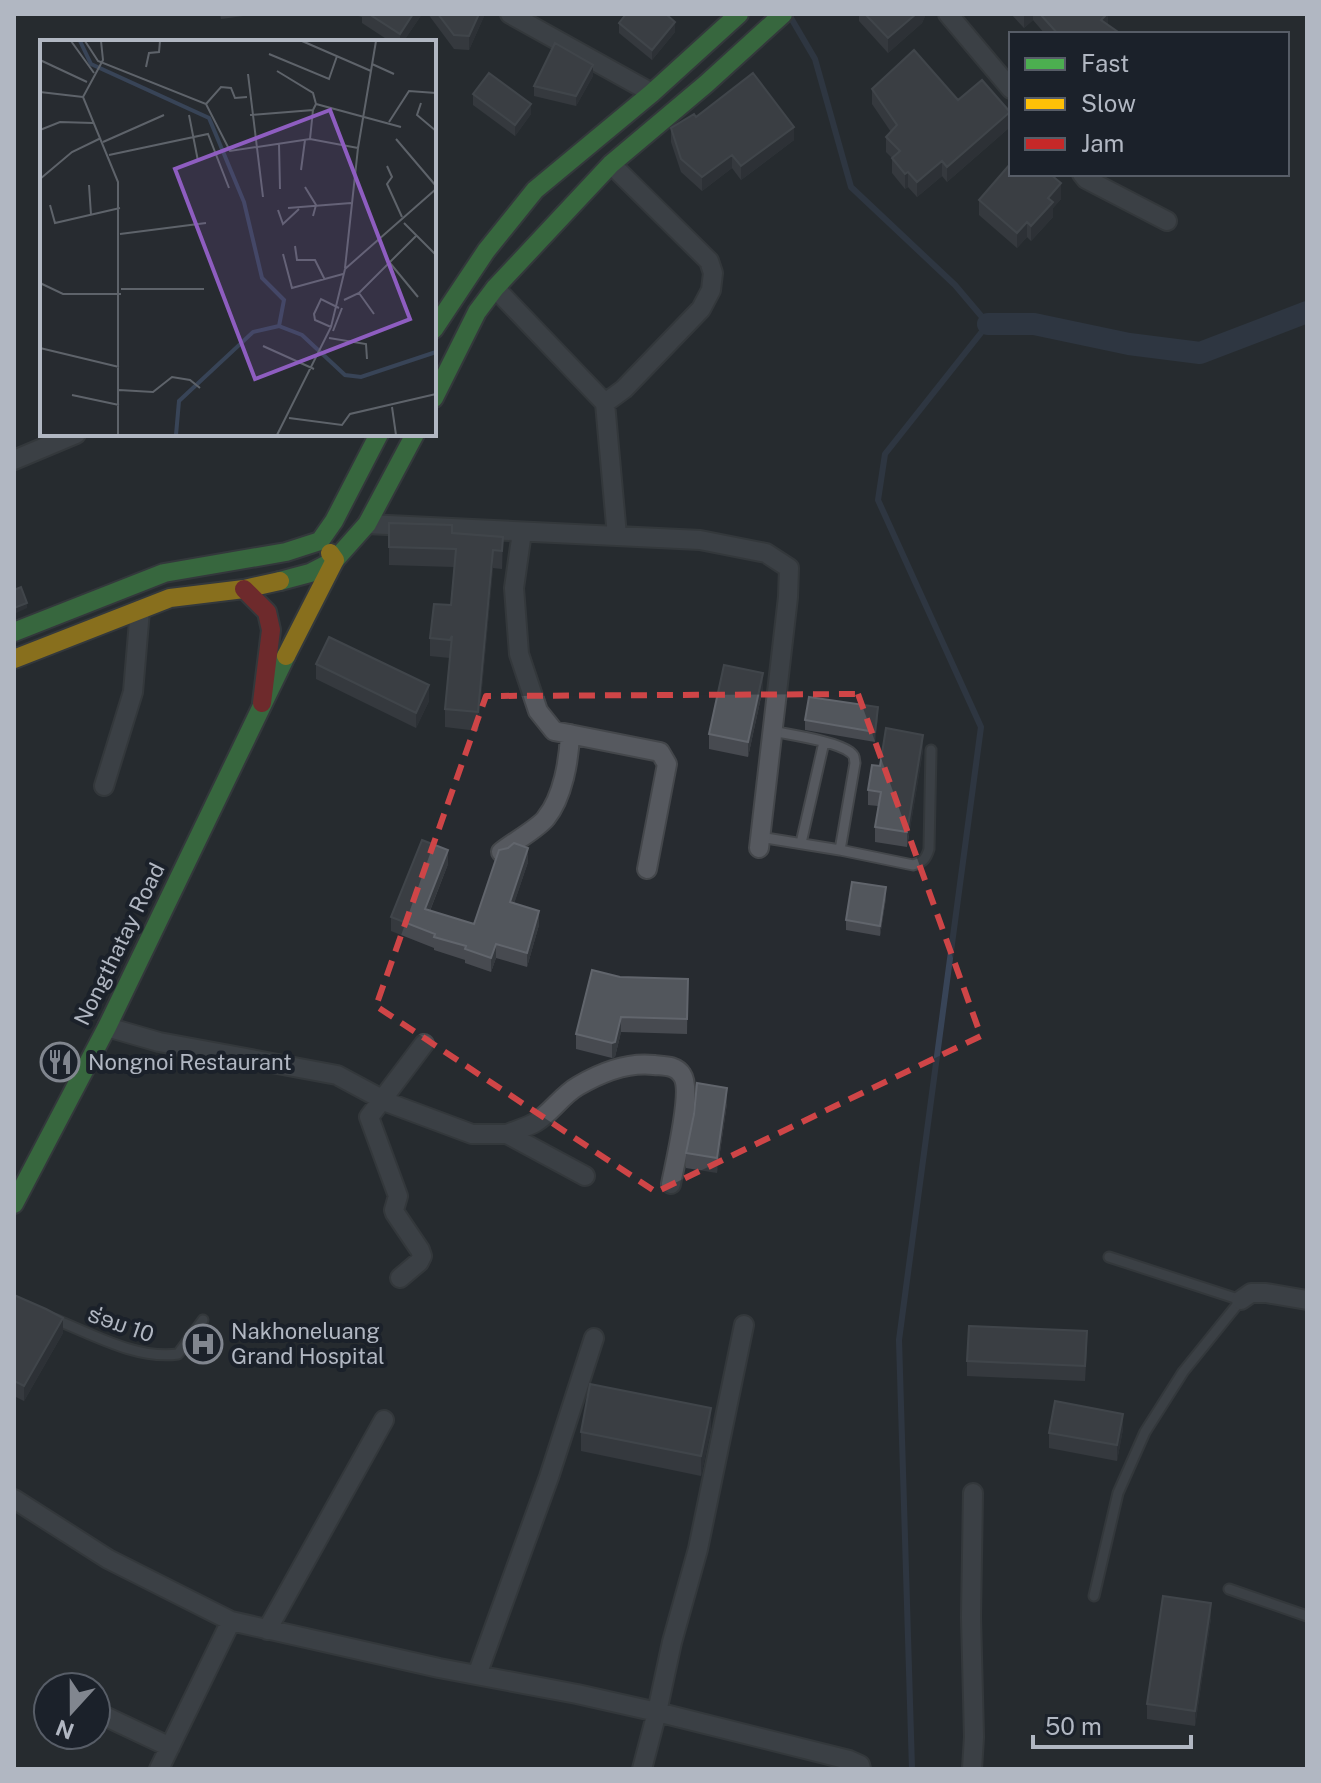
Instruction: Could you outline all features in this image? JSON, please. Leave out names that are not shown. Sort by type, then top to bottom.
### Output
[{"type":"main road","points":[[436,326],[486,251],[535,190],[652,93],[739,14]]},
{"type":"main road","points":[[436,394],[477,312],[495,288],[611,164],[783,14]]},
{"type":"main road","points":[[688,61],[706,84]]},
{"type":"main road","points":[[14,632],[164,573],[286,552],[320,541],[334,521],[378,436]]},
{"type":"main road","points":[[262,703],[335,560],[367,524],[414,436]]},
{"type":"main road","points":[[320,541],[335,560]]},
{"type":"main road","points":[[262,703],[292,618],[294,592],[286,552]]},
{"type":"main road","points":[[294,592],[310,573],[335,560]]},
{"type":"main road","points":[[14,659],[170,598],[244,589],[294,592]]},
{"type":"main road","points":[[244,589],[267,612],[271,630],[262,703]]},
{"type":"main road","name":"Nongthatay Road","points":[[14,1204],[107,1027],[262,703]]},
{"type":"street","points":[[510,14],[652,93]]},
{"type":"street","points":[[948,14],[1009,87]]},
{"type":"street","points":[[605,403],[635,379],[701,309],[711,290],[713,273],[709,261],[611,164]]},
{"type":"street","points":[[1084,176],[1167,221]]},
{"type":"street","points":[[495,288],[605,403],[617,536]]},
{"type":"street","points":[[14,460],[71,436]]},
{"type":"street","points":[[367,524],[700,540],[766,553],[789,568],[760,843]]},
{"type":"street","points":[[522,532],[514,588],[519,654],[538,711],[554,731],[660,752],[667,764],[647,869]]},
{"type":"street","points":[[104,786],[133,692],[140,610]]},
{"type":"street","points":[[501,852],[546,820],[569,760],[570,734]]},
{"type":"street","points":[[107,1027],[159,1042],[337,1075],[381,1099],[472,1134],[507,1134],[536,1123],[575,1087],[628,1065],[671,1067],[681,1072],[686,1098],[671,1184]]},
{"type":"street","points":[[400,1278],[422,1256],[395,1213],[398,1196],[369,1115],[424,1044]]},
{"type":"street","points":[[507,1134],[585,1176]]},
{"type":"street","points":[[1241,1300],[1251,1293],[1266,1293],[1307,1300]]},
{"type":"street","points":[[642,1769],[698,1549],[744,1325]]},
{"type":"street","points":[[477,1675],[549,1477],[594,1338]]},
{"type":"street","points":[[267,1630],[384,1420]]},
{"type":"street","points":[[972,1769],[973,1493]]},
{"type":"street","points":[[17,1509],[231,1621],[657,1712],[849,1760],[860,1765],[861,1769]]},
{"type":"street","points":[[159,1769],[231,1621]]},
{"type":"street","points":[[112,1720],[170,1747]]},
{"type":"lane","points":[[772,731],[824,742],[848,750],[855,758],[840,850]]},
{"type":"lane","points":[[801,843],[824,742]]},
{"type":"lane","points":[[760,843],[801,843],[913,865],[921,863],[929,849],[931,750]]},
{"type":"lane","points":[[1094,1596],[1118,1493],[1145,1432],[1183,1372],[1241,1300],[1109,1257]]},
{"type":"lane","name":"ຮ່ອມ 10","points":[[41,1314],[134,1351],[162,1357],[178,1354],[203,1320]]},
{"type":"lane","points":[[1229,1589],[1307,1616]]},
{"type":"highlighted area","points":[[858,694],[981,1036],[656,1192],[376,1006],[486,696]]},
{"type":"building","points":[[369,14],[413,14],[400,34]]},
{"type":"building","points":[[438,14],[479,14],[469,36],[454,35]]},
{"type":"building","points":[[626,14],[666,14],[675,22],[652,50],[619,23]]},
{"type":"building","points":[[865,14],[916,14],[888,38]]},
{"type":"building","points":[[1040,14],[1107,14],[1101,20],[1118,32],[1056,32]]},
{"type":"building","points":[[555,43],[593,65],[576,96],[534,86]]},
{"type":"building","points":[[914,50],[958,100],[982,80],[1009,113],[947,167],[942,161],[917,182],[908,172],[905,174],[892,158],[900,151],[886,137],[897,125],[872,89]]},
{"type":"building","points":[[489,73],[531,104],[515,125],[473,94]]},
{"type":"building","points":[[753,73],[794,127],[741,166],[732,155],[702,177],[681,159],[671,128],[694,114],[696,117]]},
{"type":"building","points":[[1009,165],[1009,176],[1052,176],[1061,183],[1048,198],[1053,202],[1031,226],[1027,222],[1017,233],[979,200]]},
{"type":"building","points":[[389,523],[452,525],[452,533],[503,537],[502,551],[493,550],[478,712],[445,709],[452,636],[450,640],[430,638],[434,604],[451,605],[456,549],[389,547]]},
{"type":"building","points":[[21,587],[27,603],[14,608],[14,590]]},
{"type":"building","points":[[329,637],[429,685],[416,713],[316,664]]},
{"type":"building","points":[[724,665],[763,673],[748,742],[709,734]]},
{"type":"building","points":[[809,697],[878,707],[875,732],[805,720]]},
{"type":"building","points":[[886,728],[923,735],[907,832],[875,827],[881,792],[868,790],[872,765],[880,766]]},
{"type":"building","points":[[422,840],[448,850],[425,909],[474,924],[499,850],[514,843],[528,848],[510,902],[539,911],[527,953],[496,944],[491,958],[391,917]]},
{"type":"building","points":[[852,882],[886,887],[880,926],[846,920]]},
{"type":"building","points":[[592,970],[620,977],[688,979],[687,1019],[621,1017],[615,1042],[612,1043],[576,1034]]},
{"type":"building","points":[[697,1083],[727,1088],[717,1158],[686,1153]]},
{"type":"building","points":[[14,1295],[63,1318],[24,1386],[14,1381]]},
{"type":"building","points":[[969,1326],[1087,1331],[1085,1366],[967,1361]]},
{"type":"building","points":[[590,1384],[711,1408],[701,1456],[581,1432]]},
{"type":"building","points":[[1055,1401],[1123,1414],[1117,1445],[1049,1433]]},
{"type":"building","points":[[1163,1596],[1211,1603],[1195,1711],[1147,1704]]},
{"type":"waterway","points":[[791,18],[815,59],[851,187],[955,285],[988,324],[885,454],[878,500],[981,727],[899,1340],[912,1769]]},
{"type":"waterway","points":[[988,324],[1034,324],[1129,344],[1200,353],[1307,312]]},
{"type":"traffic: fast","points":[[436,326],[486,251],[535,190],[652,93],[739,14]]},
{"type":"traffic: fast","points":[[436,394],[477,312],[495,288],[611,164],[783,14]]},
{"type":"traffic: fast","points":[[14,632],[164,573],[286,552],[320,541],[334,521],[378,436]]},
{"type":"traffic: fast","points":[[280,581],[310,573],[335,560],[367,524],[414,436]]},
{"type":"traffic: fast","points":[[14,1204],[107,1027],[286,656]]},
{"type":"traffic: slow","points":[[286,656],[335,560],[330,553]]},
{"type":"traffic: slow","points":[[14,659],[170,598],[244,589],[280,581]]},
{"type":"traffic: jam","points":[[244,589],[267,612],[271,630],[262,703]]},
{"type":"place","name":"Nongnoi Restaurant","points":[[60,1062]]},
{"type":"place","name":"Nakhoneluang Grand Hospital","points":[[203,1344]]}]
